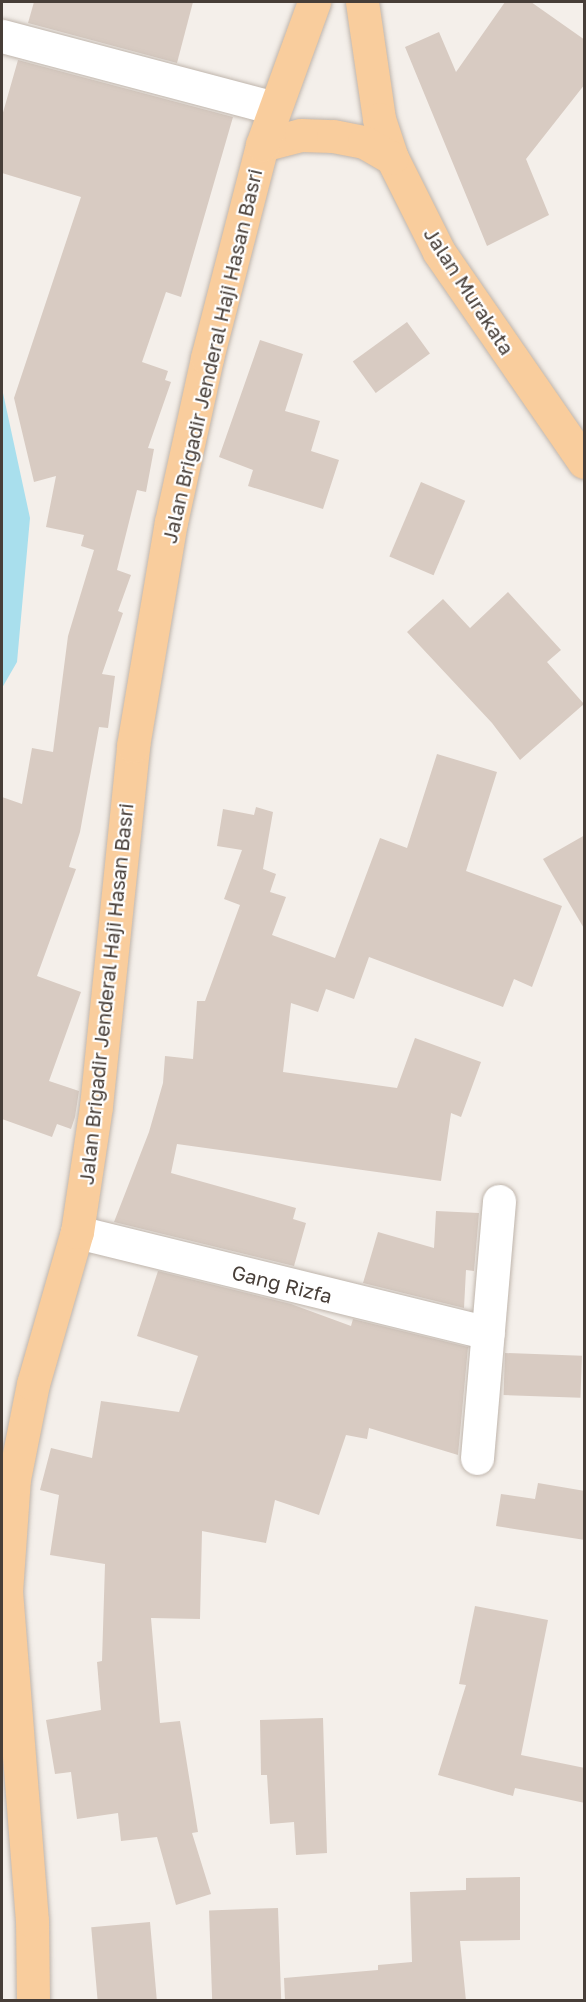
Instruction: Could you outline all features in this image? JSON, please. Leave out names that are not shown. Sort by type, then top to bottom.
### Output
[{"type":"main road","name":"Jalan Brigadir Jenderal Haji Hasan Basri","points":[[33,2001],[32,1921],[13,1699],[8,1559],[14,1479],[33,1384],[77,1232],[96,1106],[133,746],[171,522],[207,358],[262,144],[314,2]]},
{"type":"main road","name":"Jalan Murakata","points":[[362,2],[379,119],[392,158],[439,252],[585,462]]},
{"type":"main road","points":[[262,144],[301,135],[333,136],[364,142],[392,158]]},
{"type":"street","points":[[2,36],[274,108]]},
{"type":"street","points":[[477,1458],[499,1201]]},
{"type":"street","name":"Gang Rizfa","points":[[77,1232],[488,1333]]},
{"type":"water","points":[[2,284],[3,393],[30,518],[17,662],[2,688]]},
{"type":"building","points":[[34,2],[193,2],[177,63],[28,23]]},
{"type":"building","points":[[505,2],[531,2],[585,40],[585,84],[526,159],[549,215],[487,246],[405,47],[439,32],[456,72]]},
{"type":"building","points":[[18,60],[233,117],[181,297],[166,292],[142,362],[168,371],[165,380],[171,382],[148,448],[154,449],[146,492],[137,490],[117,570],[131,575],[118,611],[123,613],[102,674],[115,676],[108,728],[99,727],[80,832],[69,867],[76,869],[37,976],[81,992],[49,1081],[79,1091],[75,1117],[71,1129],[57,1124],[52,1137],[2,1119],[2,797],[22,804],[32,748],[53,752],[68,636],[94,550],[81,546],[84,535],[46,527],[56,476],[34,482],[14,398],[81,197],[2,173],[2,116]]},
{"type":"building","points":[[407,322],[430,354],[376,393],[353,361]]},
{"type":"building","points":[[260,340],[303,354],[285,411],[320,421],[311,451],[339,460],[323,509],[248,486],[253,470],[219,457]]},
{"type":"building","points":[[421,482],[465,501],[434,575],[389,557]]},
{"type":"building","points":[[508,592],[561,650],[547,662],[584,704],[520,760],[492,723],[407,632],[443,599],[470,628]]},
{"type":"building","points":[[437,754],[497,772],[466,871],[562,906],[532,987],[514,979],[503,1007],[369,957],[354,999],[326,989],[318,1012],[291,1003],[283,1072],[397,1088],[415,1038],[481,1062],[461,1117],[451,1113],[441,1181],[177,1144],[171,1173],[296,1208],[293,1219],[306,1223],[294,1266],[114,1222],[149,1132],[163,1083],[165,1056],[193,1059],[197,1001],[205,1001],[240,905],[224,899],[242,850],[217,846],[223,809],[254,815],[256,807],[273,812],[263,869],[276,874],[270,892],[286,897],[272,935],[335,958],[380,838],[407,848]]},
{"type":"building","points":[[585,835],[585,930],[543,859]]},
{"type":"building","points":[[436,1211],[479,1213],[474,1271],[466,1270],[464,1308],[363,1283],[378,1232],[434,1248]]},
{"type":"building","points":[[158,1271],[291,1304],[351,1326],[353,1319],[468,1347],[458,1455],[369,1428],[367,1439],[346,1435],[319,1515],[275,1500],[266,1543],[202,1531],[200,1619],[151,1618],[160,1723],[180,1721],[198,1832],[192,1833],[211,1894],[176,1905],[157,1837],[121,1841],[118,1813],[77,1819],[71,1772],[55,1774],[46,1720],[101,1710],[97,1662],[102,1661],[105,1564],[50,1555],[59,1495],[40,1490],[51,1448],[92,1458],[101,1401],[179,1412],[198,1356],[137,1336]]},
{"type":"building","points":[[505,1353],[582,1356],[580,1398],[504,1395]]},
{"type":"building","points":[[538,1483],[585,1491],[585,1540],[496,1526],[501,1494],[535,1499]]},
{"type":"building","points":[[475,1606],[548,1620],[521,1755],[585,1768],[585,1803],[515,1788],[513,1796],[438,1775],[466,1685],[459,1684]]},
{"type":"building","points":[[323,1718],[327,1853],[296,1855],[294,1822],[270,1824],[267,1775],[261,1775],[260,1720]]},
{"type":"building","points":[[520,1877],[520,1940],[460,1941],[466,2001],[285,2001],[284,1978],[378,1970],[378,1965],[412,1962],[410,1892],[466,1890],[466,1878]]},
{"type":"building","points":[[278,1908],[281,2000],[212,2000],[209,1910]]},
{"type":"building","points":[[150,1922],[157,2000],[98,2000],[91,1927]]}]
